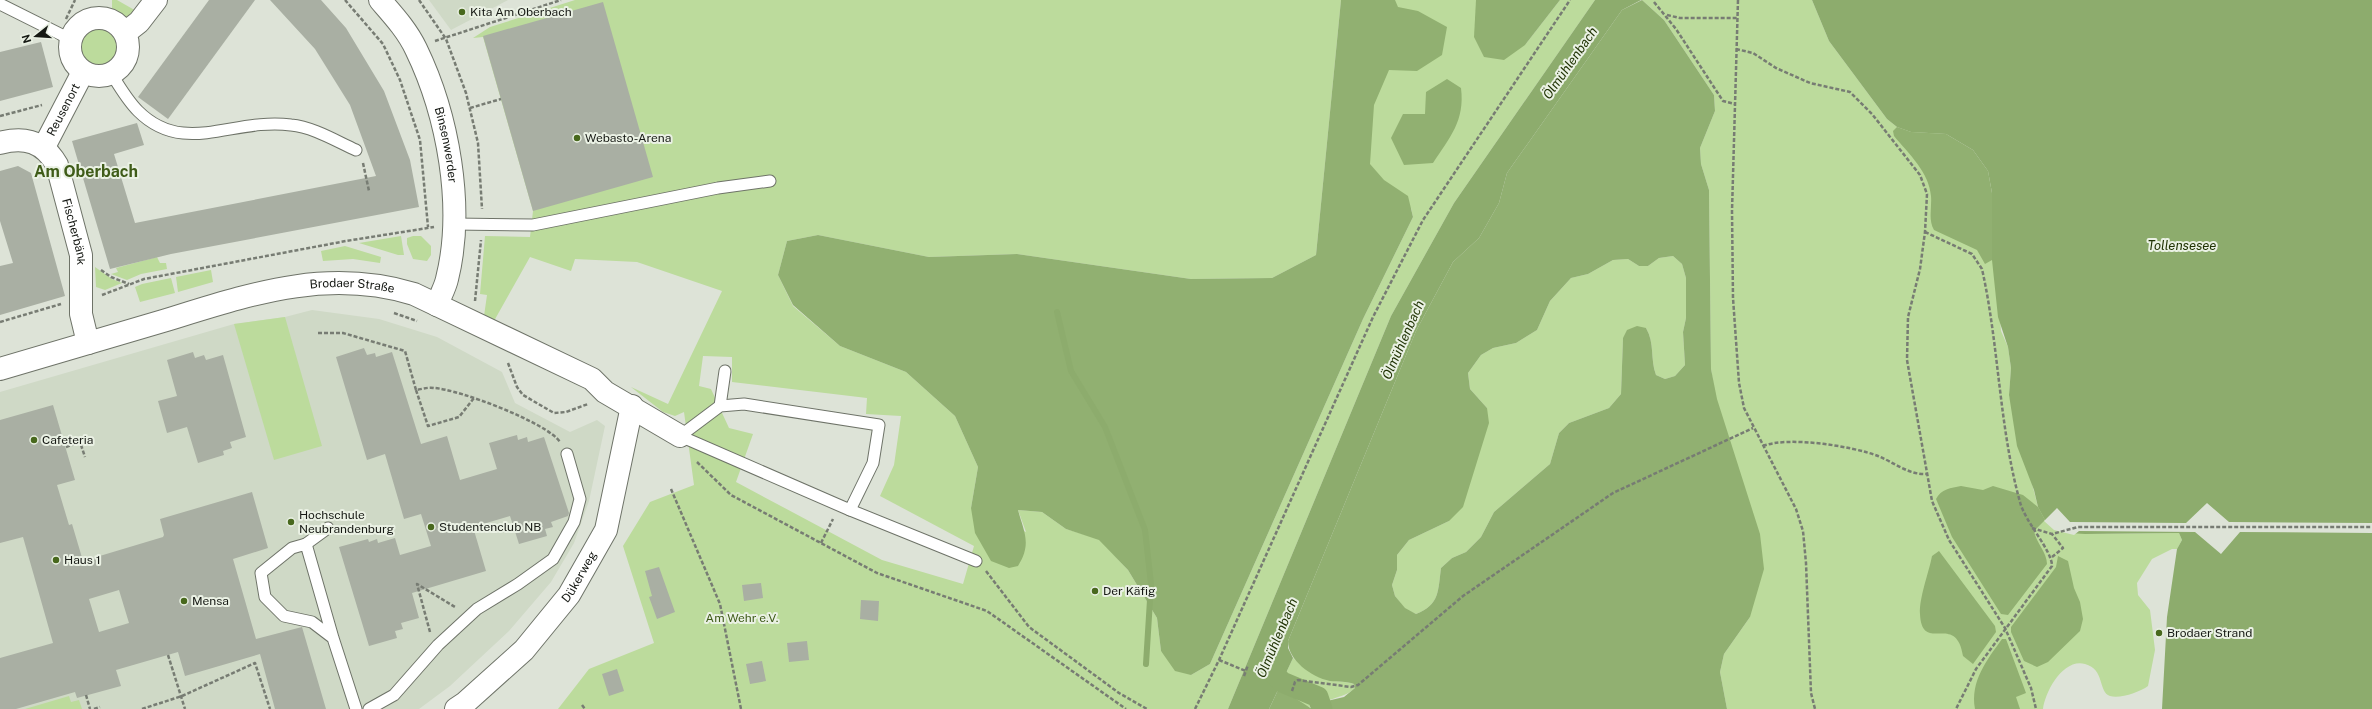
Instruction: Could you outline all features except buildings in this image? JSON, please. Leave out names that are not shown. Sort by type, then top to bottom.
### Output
[{"type":"street","points":[[125,33],[139,22],[156,0]]},
{"type":"street","name":"Binsenwerder","points":[[380,0],[406,31],[416,48],[437,103],[449,151],[454,224],[447,280],[437,304]]},
{"type":"street","points":[[64,37],[102,9],[125,33],[128,42],[125,61],[111,74]]},
{"type":"street","name":"Reusenort","points":[[64,37],[72,58],[83,72],[93,76],[111,74]]},
{"type":"street","name":"Reusenort","points":[[44,147],[83,72]]},
{"type":"street","points":[[0,143],[25,140],[44,147]]},
{"type":"street","name":"Fischerbänk","points":[[44,147],[57,165],[81,255],[80,299],[88,343]]},
{"type":"street","name":"Brodaer Straße","points":[[0,369],[244,296],[285,286],[352,282],[394,288],[414,294],[437,304],[592,379],[605,392],[632,406],[680,436]]},
{"type":"street","name":"Dükerweg","points":[[456,709],[465,704],[524,650],[569,595],[606,530],[632,406]]},
{"type":"lane","points":[[3,3],[64,37]]},
{"type":"lane","points":[[111,74],[137,110],[151,122],[167,131],[200,134],[258,124],[292,125],[324,135],[356,150]]},
{"type":"lane","points":[[454,224],[532,225],[718,188],[770,181]]},
{"type":"lane","points":[[720,406],[726,370]]},
{"type":"lane","points":[[845,508],[873,463],[879,425],[744,404],[720,406],[680,436],[845,508],[976,561]]},
{"type":"lane","points":[[370,709],[394,695],[435,648],[470,616],[553,559],[574,522],[580,499],[567,454]]},
{"type":"lane","points":[[328,528],[306,544],[292,548],[261,574],[265,597],[284,616],[312,622],[333,638]]},
{"type":"lane","points":[[306,544],[333,638],[356,709]]},
{"type":"path","points":[[64,37],[75,0]]},
{"type":"path","points":[[345,0],[383,44],[400,80],[420,140],[428,227]]},
{"type":"path","points":[[416,48],[561,0]]},
{"type":"path","points":[[1195,709],[1219,660],[1372,317],[1423,220],[1570,0]]},
{"type":"path","points":[[1738,0],[1732,210],[1733,298],[1739,383],[1744,408],[1796,509],[1803,531],[1806,563],[1811,693],[1815,709]]},
{"type":"path","points":[[1654,2],[1666,15],[1723,101],[1735,104]]},
{"type":"path","points":[[1666,15],[1680,18],[1737,18]]},
{"type":"path","points":[[1736,49],[1753,53],[1776,68],[1810,83],[1850,92],[1872,114],[1920,175],[1927,194],[1925,232],[1920,269],[1908,317],[1907,360],[1932,502],[1949,540],[2005,628],[2031,688],[2036,709]]},
{"type":"path","points":[[470,108],[501,99]]},
{"type":"path","points":[[0,116],[52,102],[63,110]]},
{"type":"path","points":[[356,150],[362,160],[369,191]]},
{"type":"path","points":[[0,322],[80,299],[104,295],[144,279],[353,239],[454,224]]},
{"type":"path","points":[[1925,232],[1972,254],[1982,269],[2012,467],[2020,504],[2031,528],[2052,557],[2052,566],[1976,669],[1956,709]]},
{"type":"path","points":[[81,255],[111,277],[129,284]]},
{"type":"path","points":[[392,312],[419,322]]},
{"type":"path","points":[[318,333],[344,333],[405,351],[428,426],[459,418],[474,398]]},
{"type":"path","points":[[504,358],[512,371],[517,387],[523,395],[554,413],[566,412],[594,402],[605,392]]},
{"type":"path","points":[[416,390],[435,388],[474,398],[524,418],[556,435],[567,454]]},
{"type":"path","points":[[1292,691],[1295,682],[1351,687],[1358,685],[1463,596],[1612,494],[1753,428]]},
{"type":"path","points":[[1763,446],[1784,441],[1847,447],[1877,455],[1918,474],[1926,474]]},
{"type":"path","points":[[66,446],[80,442],[85,457]]},
{"type":"path","points":[[692,457],[731,495],[877,573],[987,611],[1126,709]]},
{"type":"path","points":[[671,489],[720,604],[741,709]]},
{"type":"path","points":[[821,543],[845,508]]},
{"type":"path","points":[[2031,528],[2052,534],[2078,527],[2372,527]]},
{"type":"path","points":[[2052,534],[2063,548],[2052,557]]},
{"type":"path","points":[[976,561],[1002,589],[1029,627],[1119,693],[1147,709]]},
{"type":"path","points":[[435,648],[417,584],[470,616]]},
{"type":"path","points":[[168,655],[185,709]]},
{"type":"path","points":[[1219,660],[1246,671]]},
{"type":"path","points":[[142,709],[182,696],[255,663],[270,709]]},
{"type":"path","points":[[1244,676],[1248,665]]},
{"type":"path","points":[[86,696],[90,709]]},
{"type":"path","points":[[582,705],[585,709]]},
{"type":"path","points":[[94,709],[100,707]]},
{"type":"shaded area","name":"Kita Am Oberbach","points":[[429,0],[508,0],[451,30]]},
{"type":"shaded area","points":[[1341,0],[1395,0],[1398,7],[1418,11],[1447,27],[1442,55],[1417,71],[1389,70],[1374,105],[1370,164],[1384,180],[1408,196],[1413,217],[1363,319],[1210,664],[1191,675],[1175,671],[1161,651],[1157,618],[1128,570],[1099,540],[1066,529],[1042,512],[1018,510],[1026,538],[1026,544],[1025,551],[1018,566],[1009,568],[991,561],[975,533],[971,508],[978,467],[955,416],[906,372],[840,346],[793,305],[778,275],[787,241],[818,235],[929,257],[1017,254],[1191,279],[1272,278],[1316,255]]},
{"type":"shaded area","points":[[1476,0],[1560,0],[1525,45],[1504,60],[1484,57],[1474,37]]},
{"type":"shaded area","points":[[1642,0],[1664,20],[1714,95],[1715,111],[1700,148],[1701,164],[1709,190],[1711,369],[1717,399],[1760,534],[1764,569],[1750,617],[1724,654],[1720,672],[1727,709],[1313,709],[1327,701],[1344,697],[1355,688],[1354,684],[1330,681],[1308,672],[1292,655],[1288,641],[1416,331],[1453,262],[1479,238],[1499,203],[1507,173],[1622,10]],"holes":[[[1673,256],[1682,264],[1686,278],[1686,318],[1683,332],[1685,365],[1675,376],[1665,379],[1656,375],[1653,363],[1651,339],[1646,328],[1637,326],[1627,330],[1623,338],[1621,394],[1609,408],[1569,423],[1559,433],[1550,464],[1494,512],[1481,537],[1466,552],[1452,558],[1441,568],[1438,590],[1434,601],[1430,606],[1416,614],[1405,608],[1395,596],[1392,585],[1397,570],[1397,555],[1409,540],[1449,521],[1463,507],[1489,423],[1487,408],[1470,389],[1468,373],[1481,355],[1493,348],[1516,343],[1537,330],[1550,301],[1571,278],[1588,274],[1613,260],[1628,259],[1639,266],[1648,266],[1659,258]]]},
{"type":"shaded area","points":[[1447,79],[1461,88],[1461,110],[1455,128],[1433,163],[1404,165],[1391,138],[1403,114],[1425,114],[1426,92]]},
{"type":"shaded area","points":[[1897,127],[1911,132],[1946,134],[1973,150],[1988,171],[1992,193],[1992,260],[1985,264],[1977,250],[1934,230],[1931,222],[1931,196],[1929,187],[1922,171],[1894,136],[1893,131]]},
{"type":"shaded area","name":"Hochschule Neubrandenburg","points":[[312,310],[379,319],[437,337],[502,372],[515,403],[570,432],[597,420],[605,426],[589,501],[574,543],[551,582],[509,631],[450,686],[419,709],[0,709],[0,392],[234,324],[285,317]]},
{"type":"shaded area","points":[[1961,486],[1983,490],[1993,486],[2023,495],[2038,507],[2045,520],[2034,531],[2047,560],[2047,564],[2008,615],[2001,614],[1952,537],[1936,499],[1943,491]]},
{"type":"shaded area","points":[[1939,551],[1995,626],[1996,632],[1973,664],[1963,656],[1959,643],[1954,636],[1927,632],[1922,626],[1920,608],[1923,593],[1932,556]]},
{"type":"shaded area","points":[[2058,556],[2068,561],[2074,588],[2080,602],[2083,619],[2080,631],[2048,662],[2037,667],[2024,661],[2011,632],[2011,627],[2056,567]]},
{"type":"shaded area","points":[[2002,639],[2006,639],[2026,693],[2016,697],[2020,709],[1975,709],[1974,699],[1977,680],[1981,671]]},
{"type":"shaded area","points":[[1278,690],[1284,691],[1312,709],[1269,709]]},
{"type":"green space","points":[[112,0],[117,0],[138,12],[126,17],[119,17],[112,8]]},
{"type":"green space","name":"Am Wehr e.V.","points":[[575,0],[1341,0],[1316,255],[1272,278],[1191,279],[1017,254],[929,257],[818,235],[787,241],[778,275],[793,306],[840,346],[906,372],[955,416],[978,467],[971,508],[1026,532],[1018,510],[1042,512],[1066,529],[1099,539],[1128,570],[1157,618],[1161,651],[1191,675],[1210,664],[1363,319],[1413,217],[1411,208],[1371,268],[1185,296],[1318,271],[1357,0],[1547,0],[1525,45],[1560,0],[1595,0],[1454,203],[1391,316],[1228,709],[558,709],[589,669],[654,643],[623,546],[650,502],[694,485],[684,412],[675,416],[663,412],[631,387],[668,404],[722,291],[637,262],[575,259],[571,271],[530,257],[494,321],[484,316],[487,295],[480,294],[485,236],[530,237],[533,211],[483,37],[473,38],[490,27]],"holes":[[[703,356],[732,357],[732,382],[867,398],[866,414],[901,416],[894,465],[880,496],[974,546],[963,584],[882,560],[736,482],[753,434],[729,428],[711,389],[699,386]]]},
{"type":"green space","points":[[1642,0],[1812,0],[1829,41],[1887,119],[1897,127],[1911,132],[1946,134],[1988,171],[2001,331],[2008,347],[2011,368],[2009,395],[2038,507],[2085,534],[2179,533],[2182,540],[2177,549],[2172,549],[2152,559],[2137,583],[2138,595],[2150,610],[2155,650],[2148,686],[2140,691],[2119,697],[2110,696],[2106,694],[2096,671],[2085,664],[2077,664],[2069,666],[2056,678],[2047,694],[2043,709],[1727,709],[1720,672],[1724,654],[1750,617],[1711,369],[1709,190],[1701,164],[1700,148],[1715,111],[1714,95],[1664,20]]},
{"type":"green space","points":[[103,24],[108,25],[115,30],[120,37],[120,55],[115,62],[108,67],[95,68],[90,67],[83,62],[78,55],[77,42],[78,37],[83,30],[90,25]]},
{"type":"green space","points":[[401,236],[404,255],[398,255],[359,243]]},
{"type":"green space","points":[[421,236],[431,246],[431,255],[427,261],[413,259],[407,244],[407,238]]},
{"type":"green space","points":[[345,246],[381,257],[380,263],[353,259],[323,261],[321,251]]},
{"type":"green space","points":[[1673,256],[1682,264],[1686,278],[1686,318],[1683,332],[1685,365],[1675,376],[1665,379],[1656,375],[1653,363],[1651,339],[1646,328],[1623,338],[1621,394],[1609,408],[1569,423],[1559,433],[1550,464],[1494,512],[1481,537],[1466,552],[1452,558],[1441,568],[1438,590],[1434,601],[1430,606],[1416,614],[1405,609],[1395,596],[1392,585],[1397,570],[1397,555],[1409,540],[1449,521],[1487,408],[1470,389],[1468,373],[1481,355],[1493,348],[1516,343],[1537,330],[1550,301],[1571,278],[1588,274],[1613,260],[1628,259],[1639,266],[1648,266],[1659,258]]},
{"type":"green space","points":[[157,257],[160,263],[166,263],[167,269],[141,274],[127,280],[111,274],[118,272],[116,268]]},
{"type":"green space","points":[[95,267],[112,279],[122,283],[105,290],[96,287]]},
{"type":"green space","points":[[211,270],[213,282],[178,292],[176,277]]},
{"type":"green space","points":[[171,278],[175,293],[140,302],[135,287],[142,284]]},
{"type":"green space","points":[[285,317],[322,446],[274,460],[234,324]]},
{"type":"green space","points":[[1293,658],[1319,677],[1329,680],[1348,682],[1354,684],[1355,688],[1345,695],[1331,699],[1316,706],[1305,706],[1289,694],[1278,690]]},
{"type":"green space","points":[[69,696],[71,702],[79,700],[82,709],[25,709]]},
{"type":"water","name":"Ölmühlenbach","points":[[1595,0],[1641,0],[1622,10],[1507,173],[1499,203],[1479,238],[1453,262],[1416,331],[1288,641],[1288,648],[1293,658],[1269,709],[1228,709],[1391,316],[1454,203]]},
{"type":"water","name":"Tollensesee","points":[[1812,0],[2372,0],[2372,709],[2162,709],[2167,617],[2177,549],[2182,540],[2179,533],[2069,533],[2045,520],[2038,507],[2034,490],[2017,446],[2009,395],[2011,368],[2008,347],[1998,317],[1992,260],[1992,193],[1988,171],[1973,150],[1946,134],[1911,132],[1897,127],[1887,119],[1829,41]]},
{"type":"pier","points":[[2207,503],[2229,522],[2372,523],[2372,533],[2240,532],[2221,554],[2195,532],[2079,531],[2074,535],[2054,530],[2044,521],[2057,508],[2070,522],[2186,523]]},
{"type":"waterway","points":[[1057,312],[1071,371],[1105,427],[1145,530],[1151,584],[1146,664]]},
{"type":"waterway","name":"Ölmühlenbach","points":[[1267,666],[1282,682],[1318,697],[1322,709]]},
{"type":"place","name":"Kita Am Oberbach","points":[[462,12]]},
{"type":"place","name":"Webasto-Arena","points":[[577,138]]},
{"type":"place","name":"Cafeteria","points":[[34,440]]},
{"type":"place","name":"Hochschule Neubrandenburg","points":[[291,522]]},
{"type":"place","name":"Studentenclub NB","points":[[431,527]]},
{"type":"place","name":"Haus 1","points":[[56,560]]},
{"type":"place","name":"Der Käfig","points":[[1095,591]]},
{"type":"place","name":"Mensa","points":[[184,601]]},
{"type":"place","name":"Brodaer Strand","points":[[2159,633]]},
{"type":"district","name":"Am Oberbach","points":[[86,171]]}]
